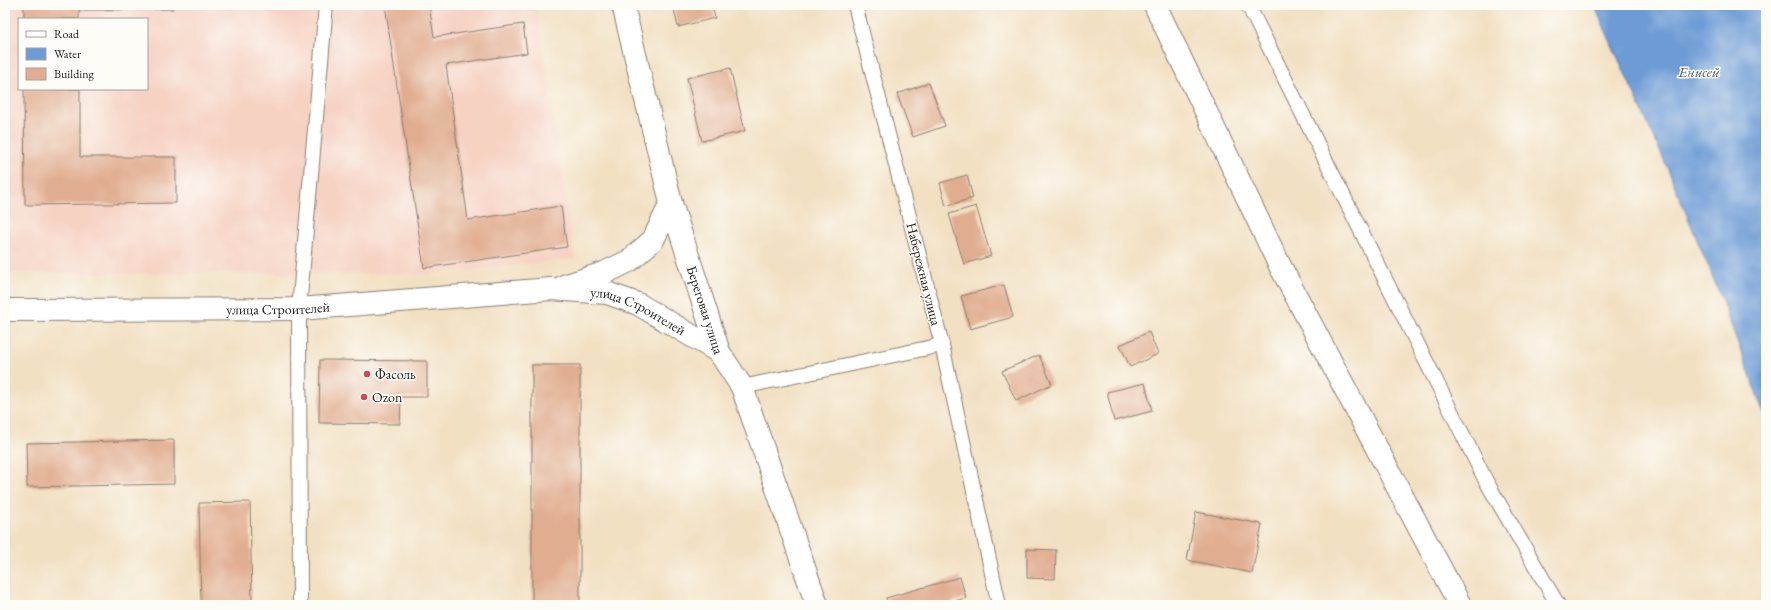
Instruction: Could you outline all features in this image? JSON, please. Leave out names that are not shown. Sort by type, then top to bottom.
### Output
[{"type":"street","name":"Береговая улица","points":[[623,5],[671,203],[719,352],[742,387],[817,605]]},
{"type":"street","points":[[1155,5],[1280,264],[1460,605]]},
{"type":"street","name":"улица Строителей","points":[[551,289],[604,273],[629,261],[654,240],[671,203]]},
{"type":"street","name":"улица Строителей","points":[[5,310],[300,309],[551,289],[606,293],[638,304],[719,352]]},
{"type":"lane","points":[[300,605],[300,309],[326,5]]},
{"type":"lane","name":"Набережная улица","points":[[742,387],[942,345],[856,5]]},
{"type":"lane","points":[[1248,5],[1486,481],[1558,605]]},
{"type":"lane","points":[[942,345],[999,605]]},
{"type":"shaded area","points":[[5,5],[536,5],[575,259],[429,274],[5,273]]},
{"type":"water","name":"Енисей","points":[[1594,5],[1766,5],[1766,419],[1720,295],[1664,160]]},
{"type":"building","points":[[24,5],[173,5],[173,9],[79,10],[79,18],[24,18]]},
{"type":"building","points":[[385,5],[429,5],[434,37],[523,24],[527,53],[446,65],[468,220],[561,206],[567,247],[424,268]]},
{"type":"building","points":[[673,5],[712,5],[715,18],[678,27]]},
{"type":"building","points":[[730,68],[745,131],[702,141],[687,78]]},
{"type":"building","points":[[929,83],[945,126],[913,137],[897,94]]},
{"type":"building","points":[[24,90],[80,90],[80,157],[176,157],[176,203],[25,205]]},
{"type":"building","points":[[967,175],[973,198],[946,206],[940,183]]},
{"type":"building","points":[[976,206],[991,256],[964,264],[949,214]]},
{"type":"building","points":[[1004,285],[1013,317],[970,329],[961,296]]},
{"type":"building","points":[[1149,332],[1158,354],[1130,367],[1120,345]]},
{"type":"building","points":[[1039,355],[1052,384],[1016,401],[1002,371]]},
{"type":"building","points":[[320,360],[427,361],[427,397],[401,397],[400,424],[319,423]]},
{"type":"building","points":[[532,365],[580,365],[580,605],[532,605]]},
{"type":"building","points":[[1145,383],[1152,411],[1114,421],[1107,392]]},
{"type":"building","points":[[174,440],[174,484],[27,487],[26,443]]},
{"type":"building","points":[[250,502],[252,605],[201,605],[199,503]]},
{"type":"building","points":[[1196,512],[1262,524],[1252,573],[1187,560]]},
{"type":"building","points":[[1027,549],[1056,550],[1055,579],[1027,578]]},
{"type":"building","points":[[960,577],[966,598],[951,602],[952,605],[888,605],[886,598]]},
{"type":"place","name":"Фасоль","points":[[367,374]]},
{"type":"place","name":"Ozon","points":[[364,397]]}]
